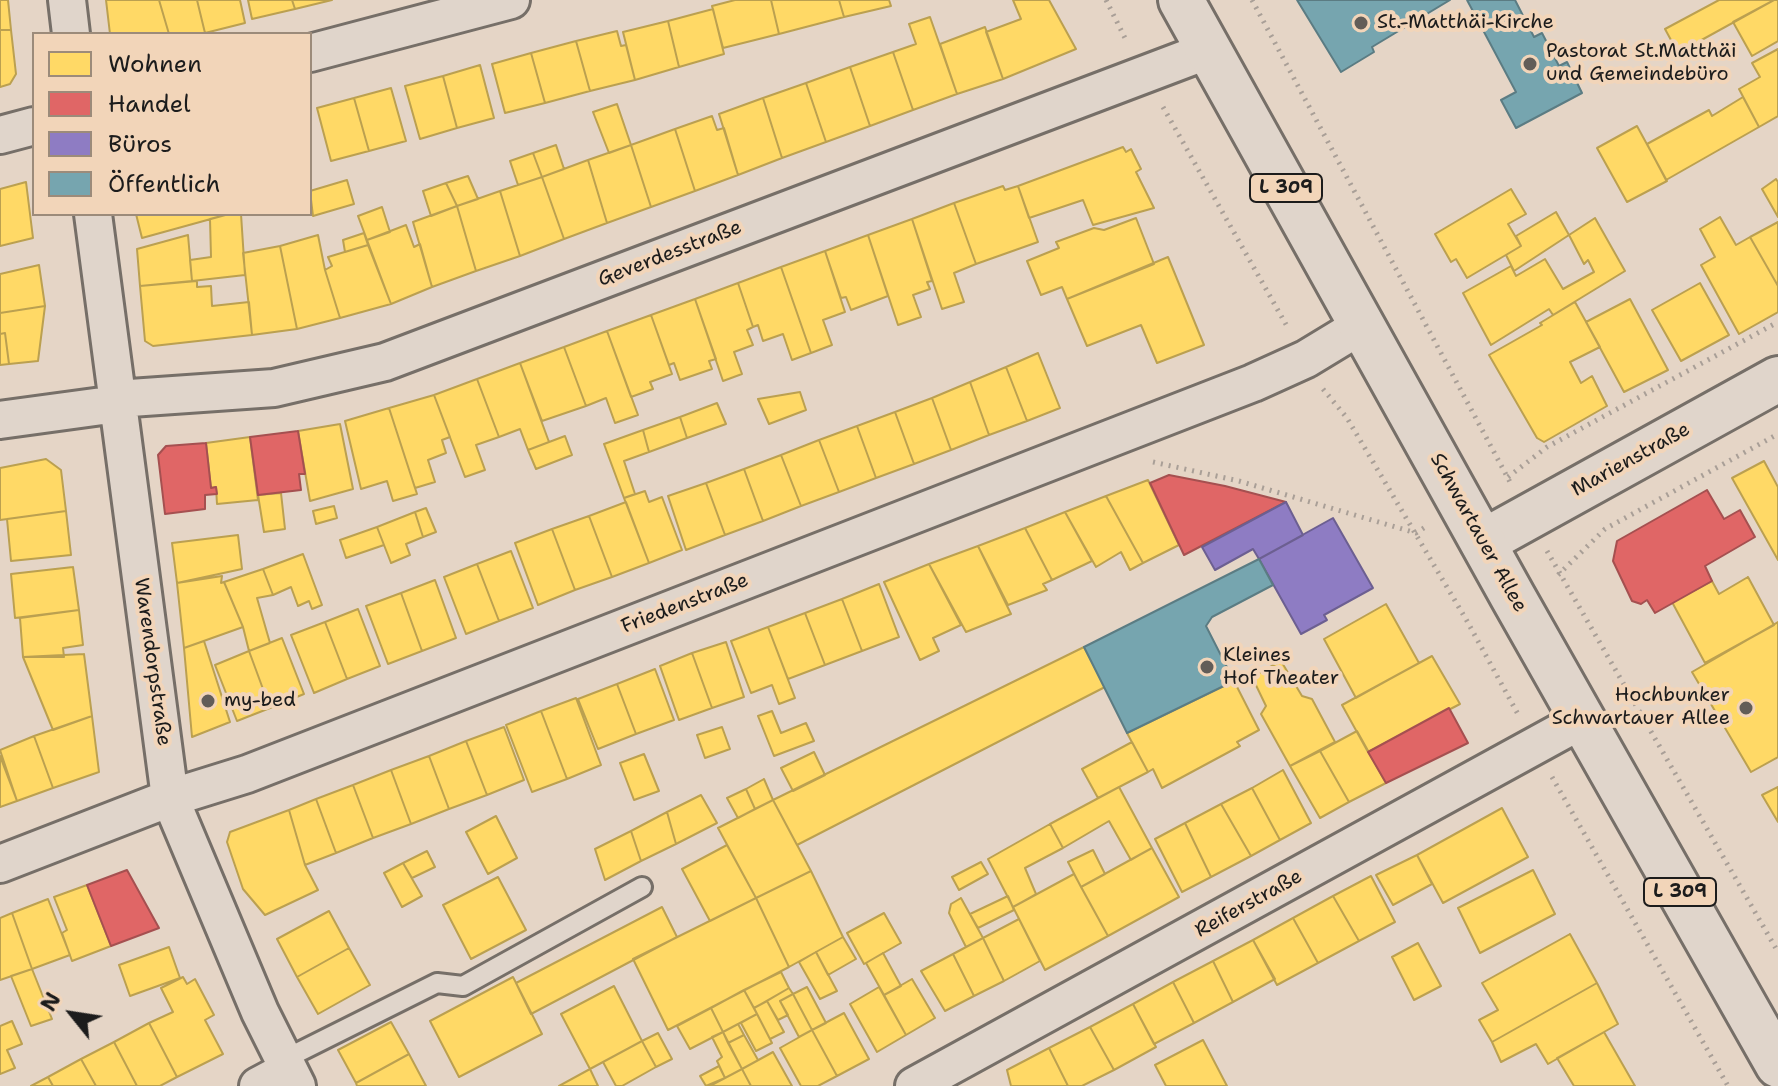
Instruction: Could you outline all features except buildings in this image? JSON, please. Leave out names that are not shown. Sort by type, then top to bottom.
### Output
[{"type":"main road","name":"Schwartauer Allee","points":[[1181,0],[1778,1065]]},
{"type":"main road","name":"Marienstraße","points":[[1483,542],[1778,379]]},
{"type":"street","points":[[67,0],[71,32]]},
{"type":"street","points":[[312,52],[511,0]]},
{"type":"street","name":"Geverdesstraße","points":[[0,420],[116,402],[274,388],[385,362],[1209,50]]},
{"type":"street","points":[[0,135],[32,127]]},
{"type":"street","name":"Warendorpstraße","points":[[93,216],[170,798],[281,1076]]},
{"type":"street","name":"Friedenstraße","points":[[0,864],[170,798],[247,774],[1253,383],[1306,359],[1362,325]]},
{"type":"street","name":"Reiferstraße","points":[[914,1086],[952,1077],[1582,720]]},
{"type":"lane","points":[[281,1076],[437,983],[463,986],[642,887]]},
{"type":"path","points":[[1106,0],[1144,74],[1306,359],[1328,397],[1347,418],[1416,533],[1728,1086]]},
{"type":"path","points":[[1507,477],[1547,447],[1778,322]]},
{"type":"path","points":[[1559,574],[1605,529],[1778,434]]},
{"type":"path","points":[[1095,445],[1167,466],[1239,481],[1416,533]]},
{"type":"place","name":"St.-Matthäi-Kirche","points":[[1361,23]]},
{"type":"place","name":"Pastorat St.Matthäi und Gemeindebüro","points":[[1530,64]]},
{"type":"place","name":"Kleines Hof Theater","points":[[1207,667]]},
{"type":"place","name":"my-bed","points":[[208,701]]},
{"type":"place","name":"Hochbunker Schwartauer Allee","points":[[1746,708]]}]
